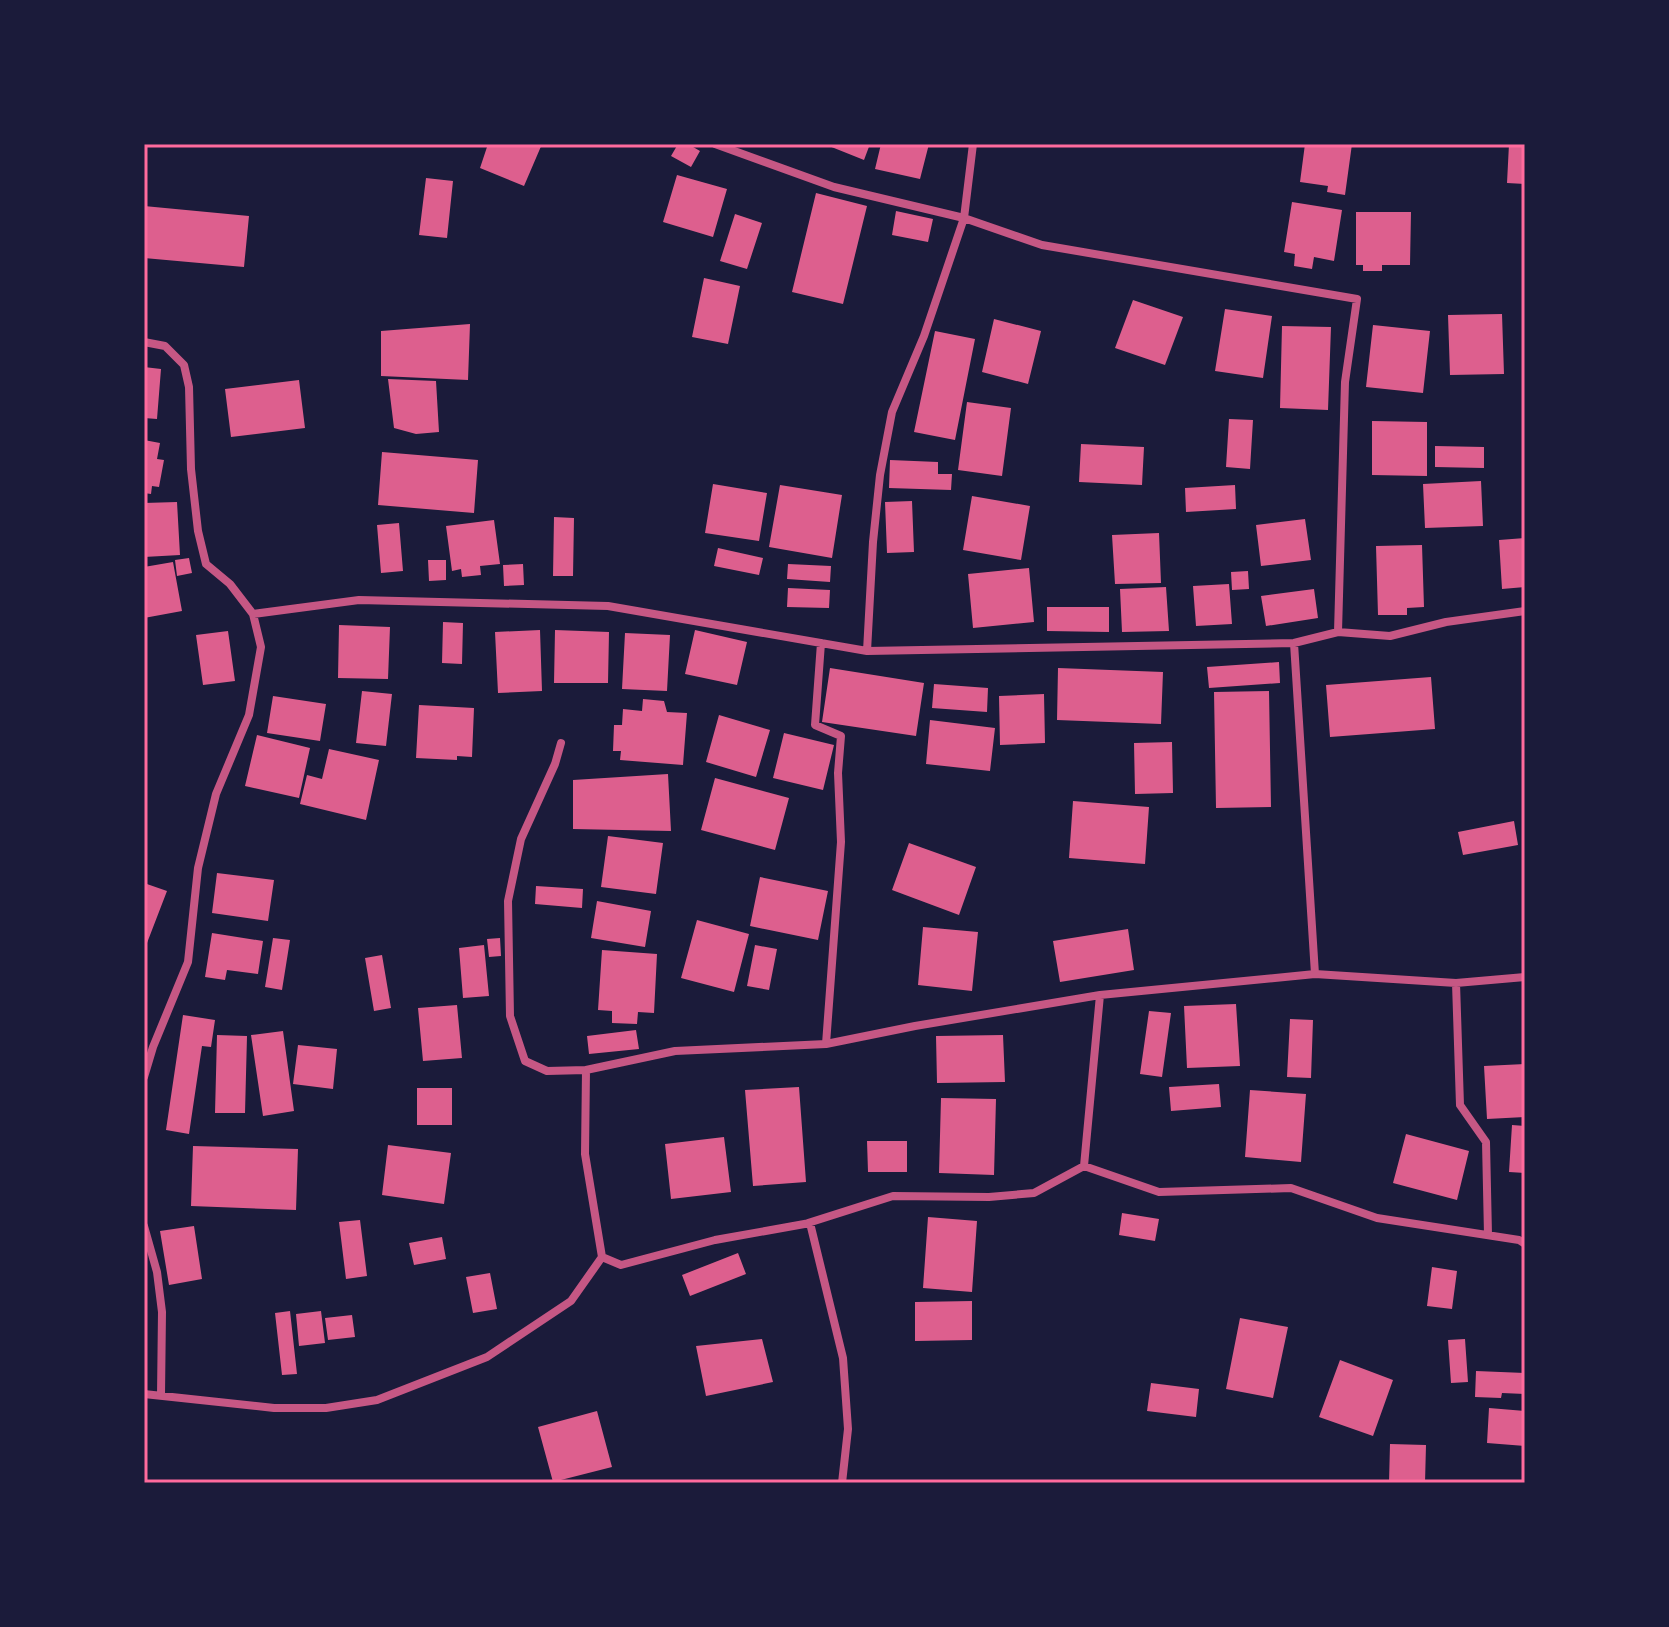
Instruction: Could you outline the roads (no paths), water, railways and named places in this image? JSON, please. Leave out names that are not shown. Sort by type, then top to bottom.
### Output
[{"type":"street","points":[[715,144],[834,187],[964,218],[1042,245],[1357,299],[1345,382],[1338,632]]},
{"type":"street","points":[[867,651],[880,475],[892,412],[924,336],[964,218],[973,144]]},
{"type":"street","points":[[144,342],[165,346],[184,365],[189,387],[191,469],[196,515],[206,564],[230,584],[253,614],[261,647],[249,715],[216,794],[198,868],[188,962],[153,1047],[144,1079]]},
{"type":"street","points":[[253,614],[359,600],[608,606],[867,651],[1294,643],[1338,632],[1390,636],[1446,622],[1525,611]]},
{"type":"street","points":[[821,643],[815,725],[841,736],[838,773],[841,842],[826,1044]]},
{"type":"street","points":[[1294,643],[1315,974]]},
{"type":"street","points":[[561,743],[555,764],[521,839],[508,901],[510,1016],[525,1061],[547,1071],[586,1070],[675,1051],[826,1044],[1100,995],[1315,974],[1456,983],[1525,977]]},
{"type":"street","points":[[1456,983],[1460,1105],[1486,1142],[1488,1235]]},
{"type":"street","points":[[1084,1166],[1100,995]]},
{"type":"street","points":[[144,1394],[274,1408],[326,1408],[377,1400],[487,1357],[571,1301],[602,1257],[585,1154],[586,1070]]},
{"type":"street","points":[[602,1257],[621,1265],[715,1240],[810,1223],[893,1196],[989,1197],[1034,1193],[1084,1166],[1159,1192],[1291,1188],[1377,1218],[1519,1240],[1525,1244]]},
{"type":"street","points":[[810,1223],[843,1358],[848,1429],[842,1483]]},
{"type":"street","points":[[144,1226],[157,1272],[162,1312],[161,1395]]}]
